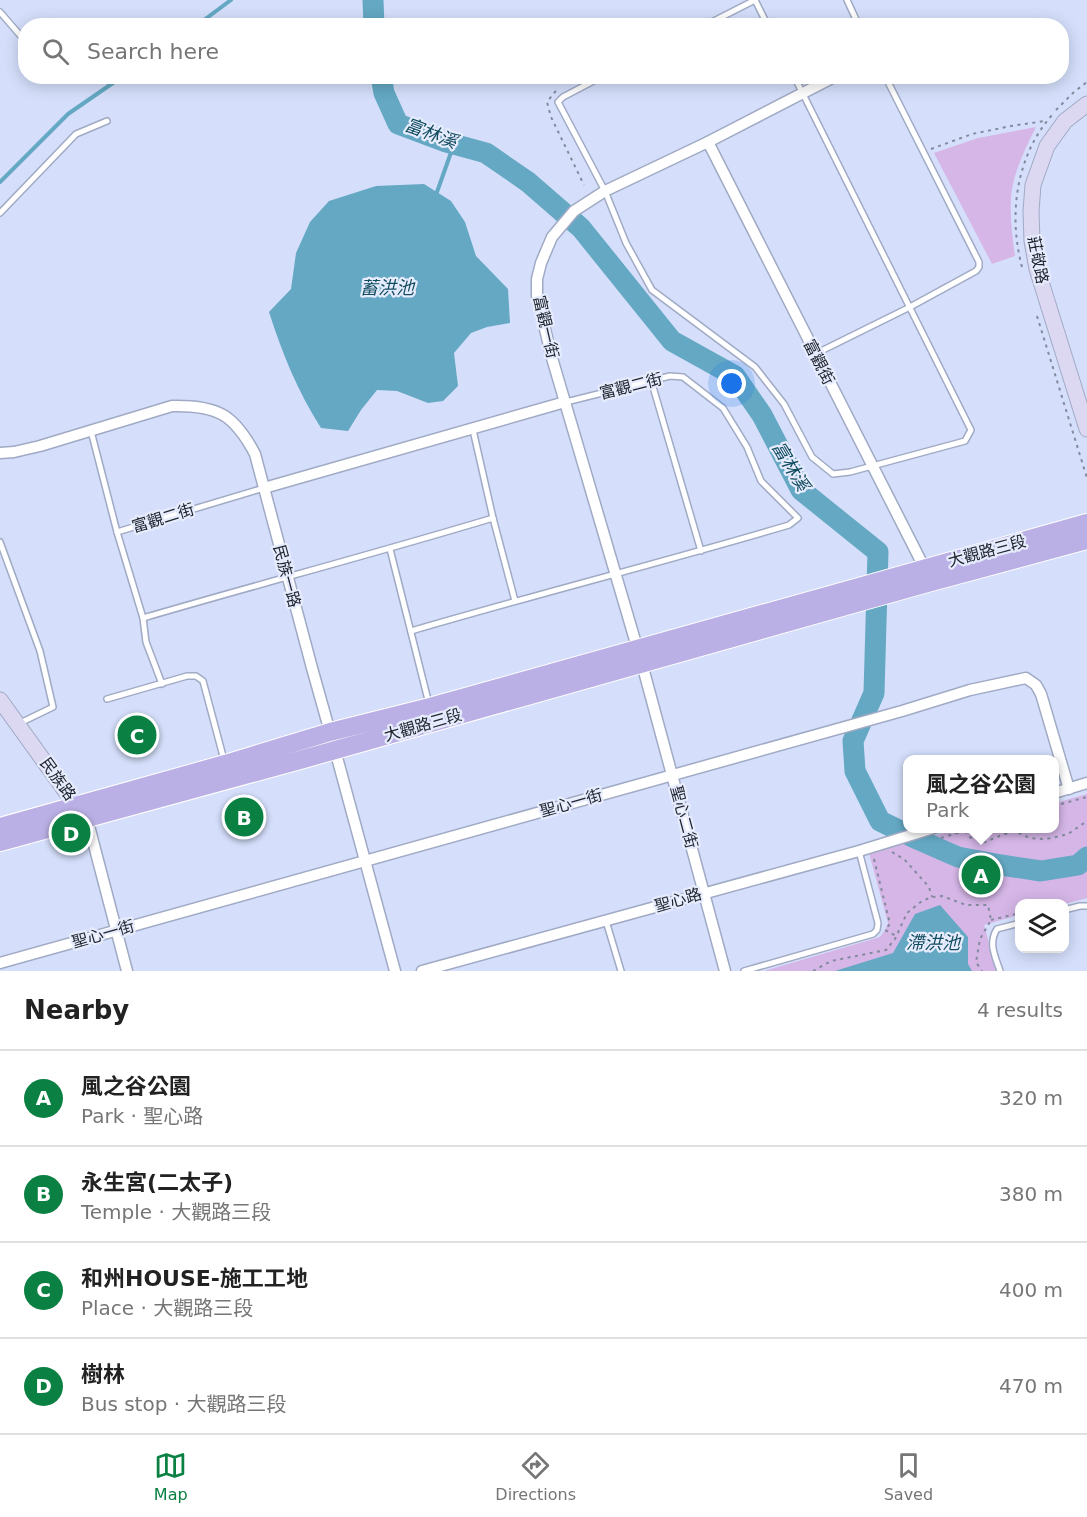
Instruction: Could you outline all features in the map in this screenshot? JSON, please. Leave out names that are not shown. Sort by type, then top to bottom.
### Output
[{"type":"main road","name":"大觀路三段","points":[[0,842],[81,812],[227,772],[335,750],[640,657],[928,575],[1087,523]]},
{"type":"main road","name":"大觀路三段","points":[[928,575],[1087,540]]},
{"type":"main road","name":"大觀路三段","points":[[227,772],[330,732],[640,657]]},
{"type":"main road","name":"大觀路三段","points":[[0,826],[81,812]]},
{"type":"street","name":"富觀一街","points":[[640,657],[565,402],[537,296],[537,279],[541,262],[552,237],[574,211],[605,191],[820,84]]},
{"type":"street","name":"莊敬路","points":[[1087,104],[1065,122],[1047,146],[1033,185],[1031,211],[1032,241],[1037,269],[1087,429]]},
{"type":"street","name":"富觀街","points":[[708,141],[928,575]]},
{"type":"street","name":"富觀二街","points":[[264,488],[474,430],[565,402]]},
{"type":"street","name":"民族一路","points":[[0,453],[40,446],[172,406],[209,408],[224,415],[246,436],[255,454],[395,971]]},
{"type":"street","name":"聖心二街","points":[[640,657],[725,971]]},
{"type":"street","name":"聖心一街","points":[[0,963],[843,728],[970,690],[1026,678],[1036,685],[1041,694],[1059,755]]},
{"type":"street","name":"民族路","points":[[0,700],[89,826],[127,971]]},
{"type":"street","name":"聖心一街","points":[[1059,755],[1069,789]]},
{"type":"street","points":[[1059,792],[1087,783]]},
{"type":"street","name":"聖心路","points":[[422,971],[880,845],[933,834]]},
{"type":"lane","points":[[720,18],[755,0],[764,18]]},
{"type":"lane","points":[[847,0],[855,18]]},
{"type":"lane","points":[[0,12],[18,33]]},
{"type":"lane","points":[[588,84],[558,102],[605,191],[626,243],[652,290],[755,367],[784,404],[812,457],[833,474],[850,472],[965,441],[971,430],[798,84]]},
{"type":"lane","points":[[815,354],[910,307],[976,271],[979,267],[979,262],[889,84]]},
{"type":"lane","points":[[0,213],[76,134],[107,121]]},
{"type":"lane","name":"富觀二街","points":[[411,631],[701,551],[789,525],[798,518],[761,481],[747,447],[723,408],[682,377],[670,376],[651,380],[565,402]]},
{"type":"lane","points":[[651,380],[701,551]]},
{"type":"lane","points":[[474,430],[493,518],[515,601]]},
{"type":"lane","points":[[91,431],[142,618],[146,642],[162,684]]},
{"type":"lane","name":"富觀二街","points":[[117,532],[264,488]]},
{"type":"lane","points":[[142,618],[493,518]]},
{"type":"lane","points":[[0,542],[40,651],[52,707],[18,724]]},
{"type":"lane","points":[[390,549],[430,707]]},
{"type":"lane","points":[[107,699],[187,676],[196,676],[203,681],[227,772]]},
{"type":"lane","points":[[744,971],[873,934],[877,930],[878,923],[859,851]]},
{"type":"lane","points":[[1069,909],[1087,906]]},
{"type":"lane","points":[[606,921],[621,971]]},
{"type":"lane","points":[[1000,971],[991,942],[992,936],[997,929],[1015,924]]},
{"type":"path","points":[[923,152],[972,134],[1030,123],[1065,122]]},
{"type":"path","points":[[1059,805],[1087,797]]},
{"type":"path","points":[[1019,833],[1030,838],[1042,839],[1068,834],[1087,821]]},
{"type":"path","points":[[966,833],[969,837],[985,842],[1006,833]]},
{"type":"path","points":[[902,849],[892,852],[904,859],[929,887],[932,897]]},
{"type":"path","points":[[873,857],[890,924],[885,930],[896,936]]},
{"type":"path","points":[[813,971],[831,961],[886,950],[908,913],[922,901],[942,896],[966,905],[987,905],[991,920],[980,939],[976,962],[982,971]]},
{"type":"path","points":[[991,920],[1015,914]]},
{"type":"shaded area","points":[[1036,127],[1019,165],[1012,189],[1011,214],[1015,256],[992,264],[934,153],[978,138]]},
{"type":"shaded area","points":[[1087,794],[1087,898],[1069,903],[1069,899],[1015,899],[1015,916],[984,925],[997,971],[764,971],[880,937],[888,923],[869,853],[945,833],[1059,833],[1059,802]]},
{"type":"water","name":"蓄洪池","points":[[424,184],[451,201],[465,222],[476,256],[508,289],[510,323],[487,327],[471,333],[454,353],[458,386],[443,401],[428,403],[397,391],[377,390],[348,431],[321,428],[291,372],[269,312],[291,289],[296,253],[310,222],[329,201],[376,186]]},
{"type":"water","name":"滯洪池","points":[[940,905],[968,937],[968,964],[972,971],[835,971],[893,953],[915,914]]},
{"type":"waterway","points":[[207,18],[231,0]]},
{"type":"waterway","name":"富林溪","points":[[373,0],[374,18]]},
{"type":"waterway","points":[[0,182],[68,114],[111,84]]},
{"type":"waterway","name":"富林溪","points":[[382,84],[398,124],[446,142],[486,153],[528,182],[581,228],[672,341],[735,376],[762,415],[801,490],[878,552],[874,693],[853,741],[855,771],[880,821],[903,832]]},
{"type":"waterway","points":[[437,192],[454,144]]},
{"type":"waterway","name":"富林溪","points":[[905,833],[958,857],[1041,871],[1078,865],[1087,857]]},
{"type":"place","name":"和州HOUSE-施工工地","points":[[137,735]]},
{"type":"place","name":"永生宮(二太子)","points":[[244,817]]},
{"type":"place","name":"樹林","points":[[71,833]]},
{"type":"place","name":"風之谷公園","points":[[981,875]]}]
